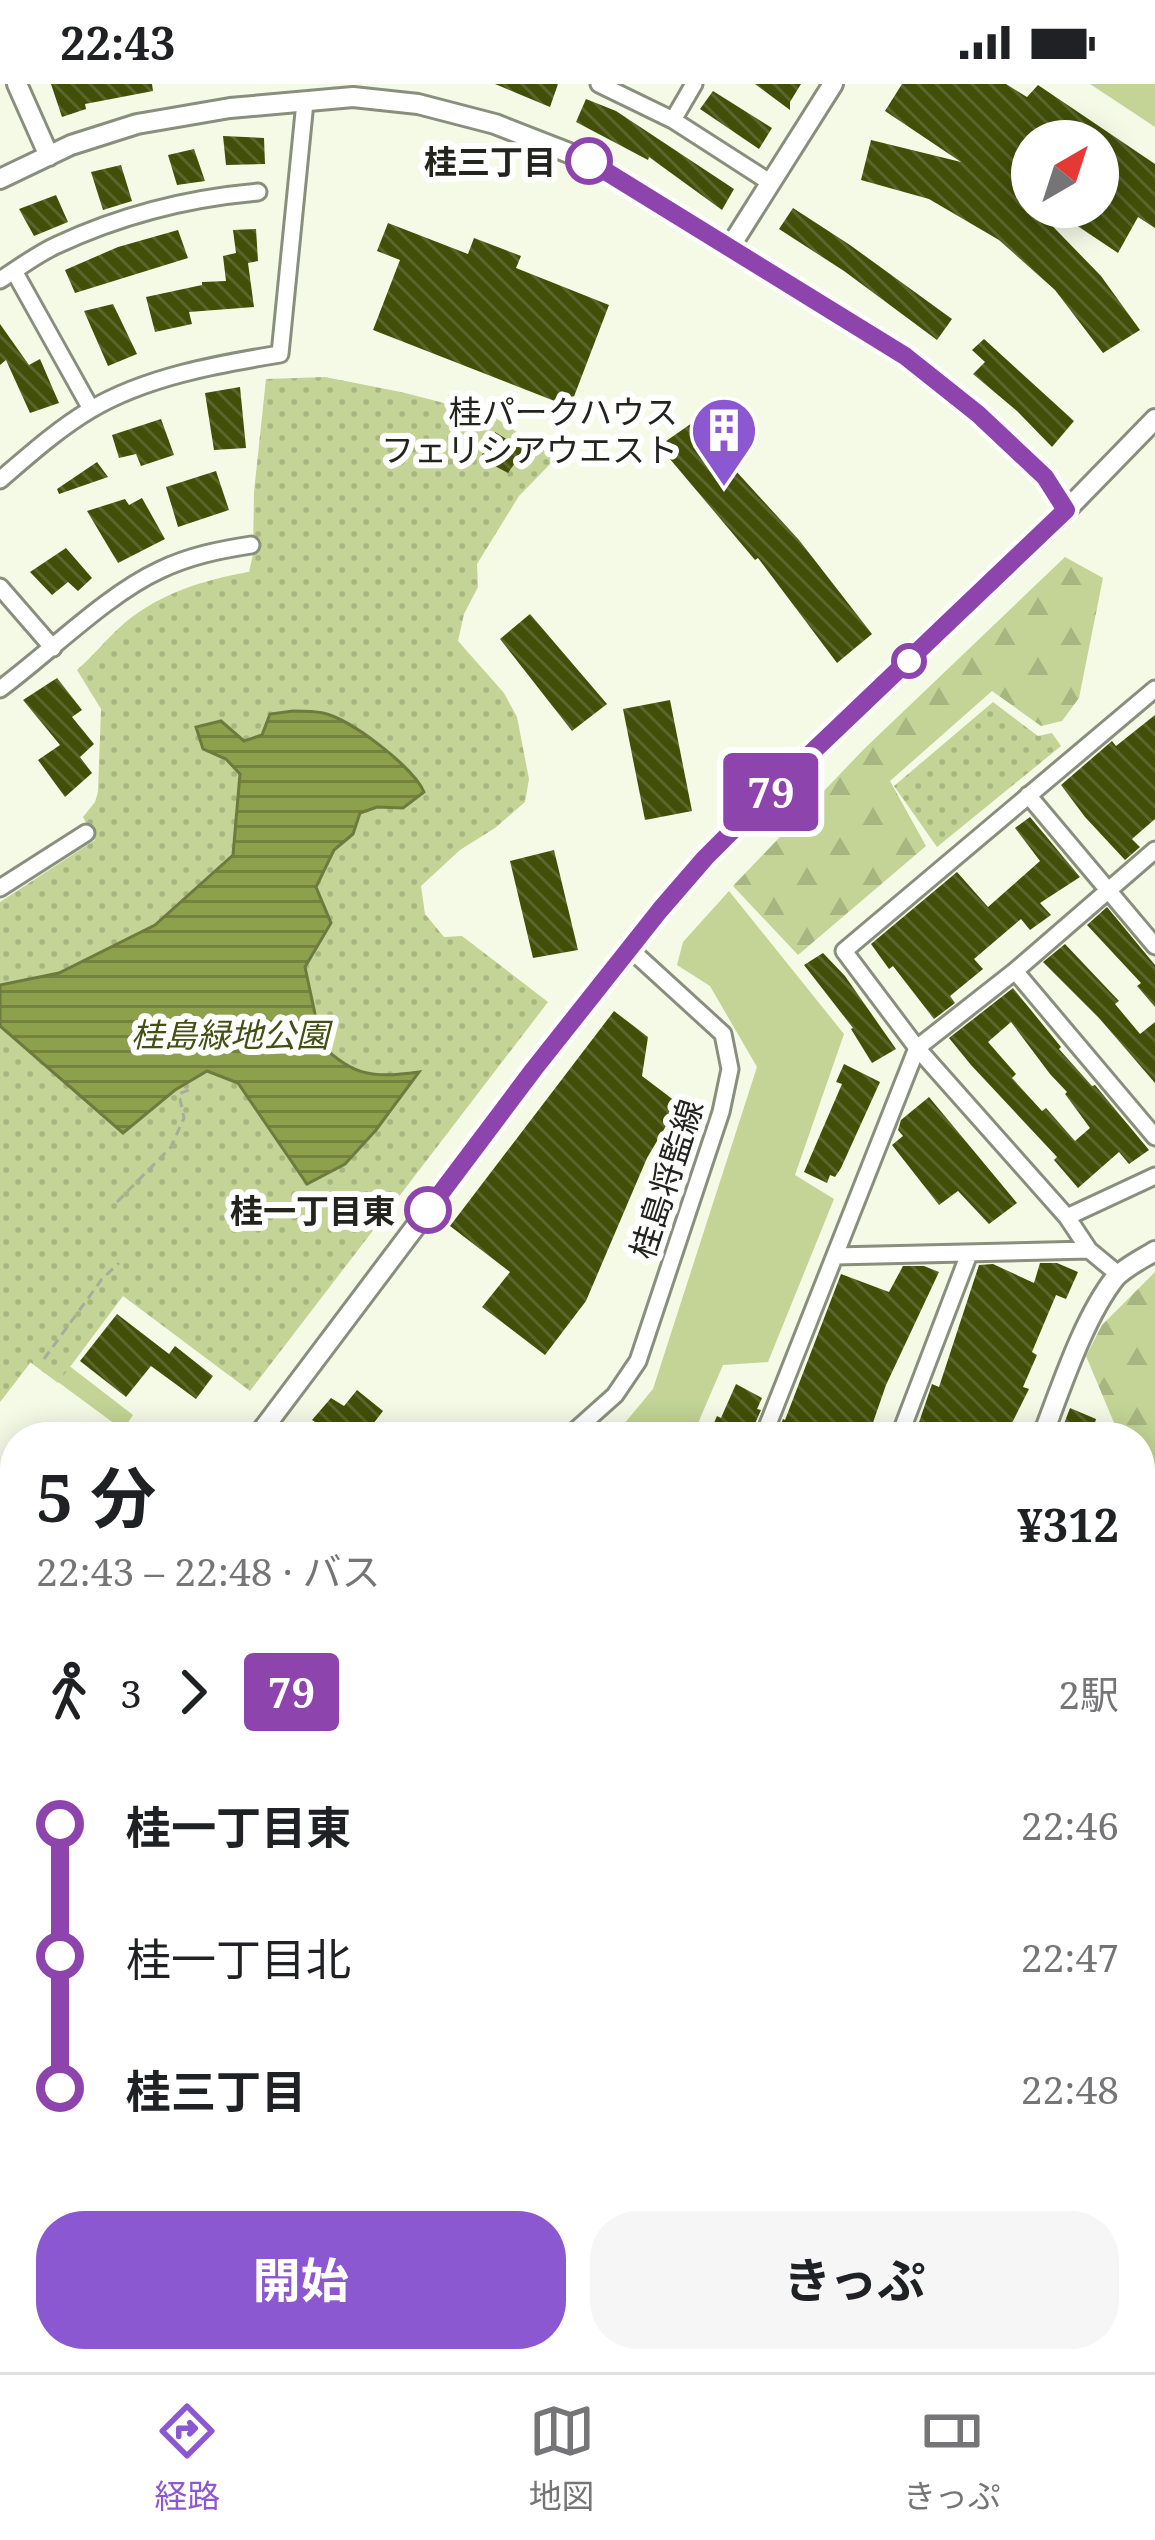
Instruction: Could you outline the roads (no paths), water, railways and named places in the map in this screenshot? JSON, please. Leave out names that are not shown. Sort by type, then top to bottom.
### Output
[{"type":"street","points":[[17,84],[49,156]]},
{"type":"street","points":[[598,84],[673,120],[771,183]]},
{"type":"street","points":[[673,120],[694,84]]},
{"type":"street","points":[[730,247],[833,84]]},
{"type":"street","points":[[0,179],[71,146],[137,124],[305,102],[354,90],[495,124],[587,160],[905,356],[1028,461],[1054,488],[1066,510]]},
{"type":"street","points":[[0,480],[91,409],[158,380],[280,355],[305,102]]},
{"type":"street","points":[[91,409],[7,275],[53,246],[145,212],[204,197],[258,192]]},
{"type":"street","points":[[268,1422],[534,1069],[705,858],[1155,419]]},
{"type":"street","points":[[0,689],[123,591],[158,570],[204,553],[251,545]]},
{"type":"street","points":[[0,587],[53,648]]},
{"type":"street","points":[[1118,1274],[1089,1250],[1066,1217],[917,1048],[844,951],[1155,689]]},
{"type":"street","points":[[1028,795],[1155,946]]},
{"type":"street","points":[[0,888],[86,833]]},
{"type":"street","points":[[770,1422],[917,1048],[1155,850]]},
{"type":"street","name":"桂島将監線","points":[[585,1422],[615,1395],[638,1360],[721,1112],[730,1069],[723,1034],[630,949]]},
{"type":"street","points":[[1015,971],[1155,1137]]},
{"type":"street","points":[[1066,1217],[1155,1177]]},
{"type":"street","points":[[835,1256],[1089,1250]]},
{"type":"street","points":[[1048,1422],[1098,1305],[1118,1274],[1155,1251]]},
{"type":"street","points":[[904,1422],[969,1254]]},
{"type":"place","name":"桂三丁目","points":[[589,161]]},
{"type":"place","name":"桂パークハウス フェリシアウエスト","points":[[724,489]]},
{"type":"place","name":"桂一丁目東","points":[[428,1210]]},
{"type":"park label","name":"桂島緑地公園","points":[[230,1034]]}]
